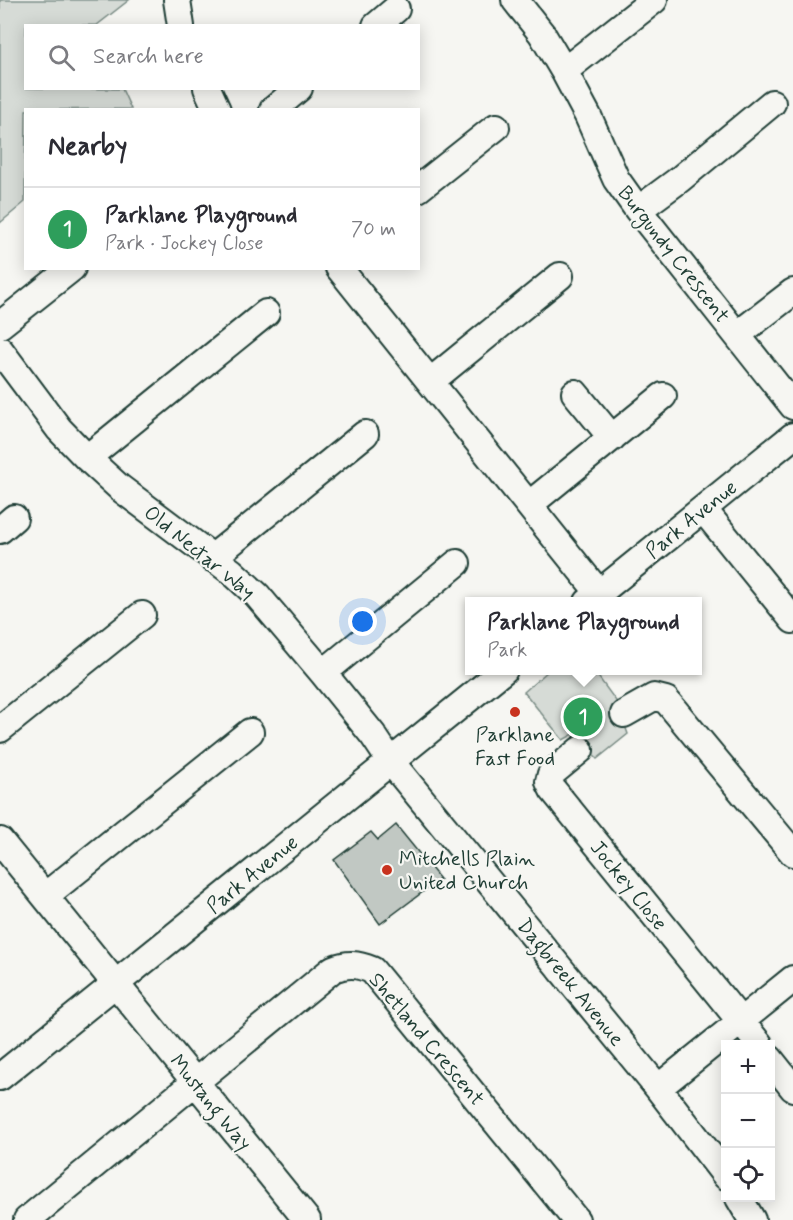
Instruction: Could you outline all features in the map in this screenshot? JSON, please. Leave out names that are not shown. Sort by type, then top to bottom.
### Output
[{"type":"street","points":[[177,0],[181,24]]},
{"type":"street","name":"Burgundy Crescent","points":[[515,0],[542,34],[564,71],[588,116],[616,178],[638,210],[793,405]]},
{"type":"street","points":[[564,71],[654,0]]},
{"type":"street","points":[[378,24],[396,9]]},
{"type":"street","points":[[208,90],[216,108]]},
{"type":"street","points":[[275,108],[297,90]]},
{"type":"street","points":[[638,210],[680,179],[772,103]]},
{"type":"street","points":[[420,187],[496,127]]},
{"type":"street","points":[[0,325],[69,270]]},
{"type":"street","points":[[341,270],[530,504],[594,597]]},
{"type":"street","points":[[430,381],[560,276]]},
{"type":"street","points":[[737,335],[793,292]]},
{"type":"street","points":[[87,458],[266,314]]},
{"type":"street","name":"Old Nectar Way","points":[[0,350],[59,429],[87,458],[120,488],[232,572],[257,595],[373,735],[391,762]]},
{"type":"street","points":[[575,393],[612,438]]},
{"type":"street","points":[[530,504],[663,396]]},
{"type":"street","points":[[212,558],[365,434]]},
{"type":"street","name":"Park Avenue","points":[[594,597],[793,436]]},
{"type":"street","points":[[704,509],[793,620]]},
{"type":"street","points":[[323,673],[457,563]]},
{"type":"street","points":[[0,729],[142,615]]},
{"type":"street","name":"Park Avenue","points":[[0,1077],[498,675]]},
{"type":"street","points":[[624,714],[654,697],[666,700],[793,853]]},
{"type":"street","points":[[45,896],[250,732]]},
{"type":"street","name":"Jockey Close","points":[[580,750],[551,774],[549,782],[553,790],[741,1022]]},
{"type":"street","name":"Dagbreek Avenue","points":[[391,762],[658,1088],[721,1170]]},
{"type":"street","name":"Mustang Way","points":[[0,841],[307,1220]]},
{"type":"street","name":"Shetland Crescent","points":[[27,1220],[333,969],[345,964],[356,964],[372,970],[576,1220]]},
{"type":"street","points":[[658,1088],[793,979]]},
{"type":"street","points":[[741,1022],[756,1040]]},
{"type":"street","points":[[775,1064],[793,1088]]},
{"type":"street","points":[[742,1202],[752,1220]]},
{"type":"shaded area","points":[[0,0],[129,0],[98,24],[24,24],[24,90],[122,90],[131,108],[24,108],[24,203],[0,223]]},
{"type":"shaded area","points":[[543,675],[597,675],[616,701],[628,734],[597,759],[574,734],[563,740],[524,692]]},
{"type":"building","name":"Mitchells Plain United Church","points":[[396,825],[440,879],[380,924],[334,860],[371,832],[378,840]]},
{"type":"place","name":"Parklane Fast Food","points":[[515,712]]},
{"type":"place","name":"Parklane Playground","points":[[583,717]]},
{"type":"place","name":"Mitchells Plain United Church","points":[[387,870]]}]
